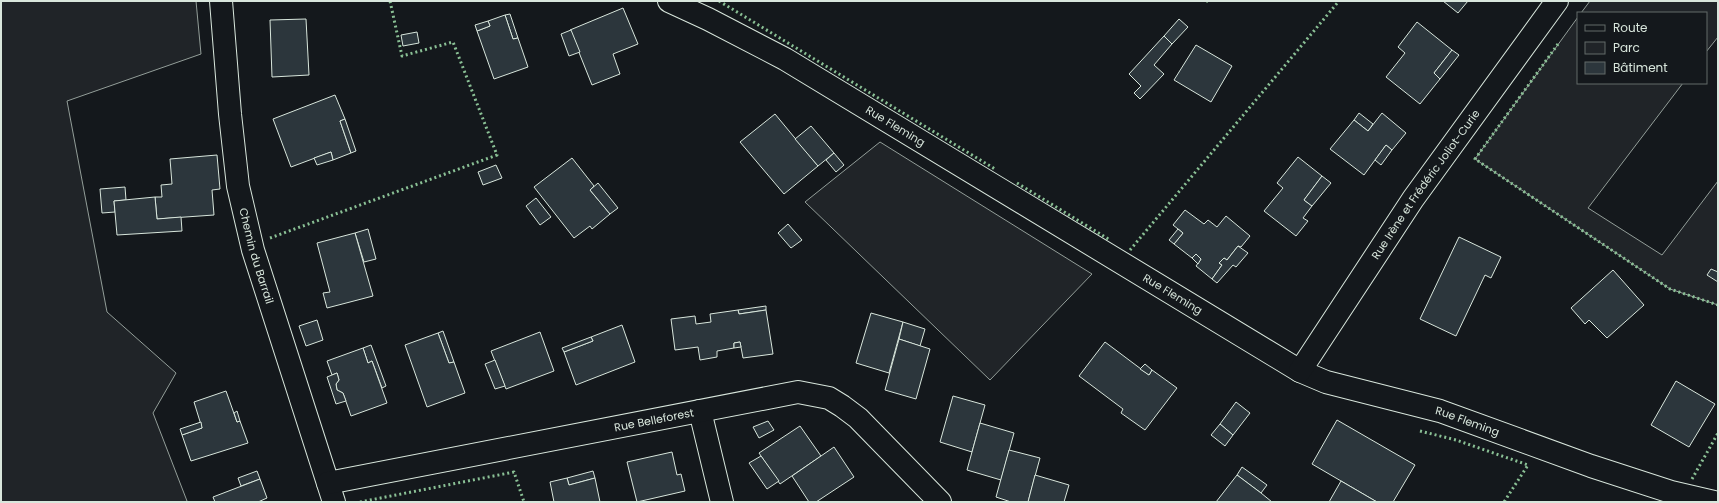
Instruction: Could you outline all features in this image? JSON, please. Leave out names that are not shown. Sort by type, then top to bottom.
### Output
[{"type":"street","name":"Chemin du Barrail","points":[[221,1],[230,114],[238,186],[253,250],[331,492]]},
{"type":"street","name":"Rue Fleming","points":[[669,1],[708,19],[785,59],[1300,371],[1326,382],[1440,411],[1591,466],[1667,497],[1714,502]]},
{"type":"street","name":"Rue Irène et Frédéric Joliot-Curie","points":[[1300,371],[1413,198],[1557,1]]},
{"type":"street","name":"Rue Belleforest","points":[[331,492],[700,411],[798,392],[829,398],[858,418],[940,502]]},
{"type":"street","points":[[700,411],[722,502]]},
{"type":"green space","points":[[1,1],[196,1],[201,54],[67,101],[107,312],[176,373],[153,413],[187,501],[1,502]]},
{"type":"green space","points":[[1590,1],[1718,1],[1718,37],[1707,51],[1707,12],[1582,12]]},
{"type":"green space","points":[[1577,18],[1577,84],[1682,84],[1588,208],[1662,255],[1718,181],[1718,305],[1670,289],[1475,159]]},
{"type":"green space","points":[[880,142],[1092,274],[990,380],[805,202]]},
{"type":"building","points":[[1443,1],[1468,1],[1458,13]]},
{"type":"building","points":[[623,8],[638,44],[613,54],[620,74],[592,85],[570,30]]},
{"type":"building","points":[[510,14],[518,38],[513,39],[505,15]]},
{"type":"building","points":[[505,15],[513,39],[518,38],[528,67],[494,79],[477,31],[490,26],[488,21]]},
{"type":"building","points":[[306,19],[309,75],[272,77],[270,20]]},
{"type":"building","points":[[1179,19],[1188,27],[1172,44],[1164,36]]},
{"type":"building","points":[[488,21],[490,26],[477,31],[475,25]]},
{"type":"building","points":[[1417,22],[1452,50],[1434,73],[1440,79],[1420,104],[1386,77],[1405,53],[1398,47]]},
{"type":"building","points":[[571,30],[580,52],[569,56],[561,34]]},
{"type":"building","points":[[417,32],[419,43],[403,46],[401,35]]},
{"type":"building","points":[[1164,36],[1172,44],[1154,65],[1164,74],[1140,99],[1134,93],[1141,86],[1129,74]]},
{"type":"building","points":[[1196,45],[1232,66],[1211,102],[1174,80]]},
{"type":"building","points":[[1452,50],[1459,55],[1440,79],[1434,73]]},
{"type":"building","points":[[335,95],[345,119],[340,121],[351,153],[333,160],[331,152],[291,167],[273,119]]},
{"type":"building","points":[[1359,113],[1373,124],[1368,131],[1354,120]]},
{"type":"building","points":[[1382,113],[1406,133],[1392,150],[1386,145],[1364,175],[1330,149],[1354,120],[1368,131]]},
{"type":"building","points":[[775,114],[818,166],[784,194],[740,142]]},
{"type":"building","points":[[345,119],[356,151],[351,153],[340,121]]},
{"type":"building","points":[[811,126],[834,153],[818,166],[795,139]]},
{"type":"building","points":[[1386,145],[1392,150],[1381,165],[1375,160]]},
{"type":"building","points":[[331,152],[333,160],[317,165],[314,158]]},
{"type":"building","points":[[834,153],[844,165],[836,172],[826,160]]},
{"type":"building","points":[[217,155],[220,189],[212,190],[214,215],[157,219],[155,197],[162,197],[161,185],[172,184],[170,159]]},
{"type":"building","points":[[1298,157],[1322,176],[1304,200],[1312,206],[1303,218],[1308,221],[1296,236],[1264,211],[1283,188],[1277,183]]},
{"type":"building","points":[[572,158],[594,186],[590,190],[610,214],[592,229],[590,226],[574,238],[534,187]]},
{"type":"building","points":[[496,165],[502,178],[483,185],[478,172]]},
{"type":"building","points":[[1322,176],[1331,183],[1312,206],[1304,200]]},
{"type":"building","points":[[598,183],[618,208],[610,214],[590,190]]},
{"type":"building","points":[[125,187],[126,200],[114,201],[115,212],[102,213],[100,189]]},
{"type":"building","points":[[155,197],[157,219],[181,217],[182,231],[117,235],[114,201]]},
{"type":"building","points":[[536,198],[551,217],[540,225],[526,206]]},
{"type":"building","points":[[1185,210],[1204,224],[1208,220],[1217,227],[1226,216],[1250,236],[1241,247],[1238,246],[1227,260],[1224,258],[1219,263],[1222,265],[1212,279],[1196,266],[1201,259],[1196,254],[1192,258],[1174,244],[1183,233],[1173,225]]},
{"type":"building","points":[[788,224],[802,240],[791,248],[778,233]]},
{"type":"building","points":[[368,229],[376,259],[364,262],[355,233]]},
{"type":"building","points":[[1178,229],[1183,233],[1174,244],[1169,240]]},
{"type":"building","points":[[355,233],[373,296],[327,308],[323,293],[330,292],[317,243]]},
{"type":"building","points":[[1459,237],[1501,257],[1491,278],[1485,275],[1456,336],[1420,319]]},
{"type":"building","points":[[1238,246],[1248,253],[1236,267],[1233,265],[1217,283],[1212,279],[1222,265],[1219,263],[1224,258],[1227,260]]},
{"type":"building","points":[[1196,254],[1201,259],[1198,264],[1192,258]]},
{"type":"building","points":[[1711,269],[1718,272],[1718,282],[1707,275]]},
{"type":"building","points":[[1613,270],[1644,305],[1607,338],[1589,320],[1585,324],[1571,308]]},
{"type":"building","points":[[766,306],[766,310],[739,314],[738,310]]},
{"type":"building","points":[[738,310],[739,314],[766,310],[773,354],[743,358],[740,342],[734,343],[734,348],[717,351],[717,357],[700,360],[698,347],[675,350],[671,319],[695,316],[696,324],[711,322],[710,314]]},
{"type":"building","points":[[871,313],[903,322],[889,373],[856,363]]},
{"type":"building","points":[[317,320],[323,340],[306,346],[299,326]]},
{"type":"building","points":[[903,322],[925,329],[920,346],[899,339]]},
{"type":"building","points":[[622,325],[635,362],[576,385],[564,352],[593,341],[591,337]]},
{"type":"building","points":[[443,331],[454,362],[449,363],[438,333]]},
{"type":"building","points":[[540,332],[554,371],[506,389],[491,351]]},
{"type":"building","points":[[438,333],[449,363],[454,362],[465,393],[427,407],[405,345]]},
{"type":"building","points":[[591,337],[593,341],[564,352],[562,348]]},
{"type":"building","points":[[899,339],[930,349],[916,399],[885,390]]},
{"type":"building","points":[[740,342],[741,347],[734,348],[734,343]]},
{"type":"building","points":[[1105,342],[1149,375],[1152,370],[1177,388],[1145,430],[1121,413],[1123,409],[1079,376]]},
{"type":"building","points":[[371,345],[386,386],[382,388],[372,361],[368,363],[363,348]]},
{"type":"building","points":[[363,348],[368,363],[372,361],[387,403],[351,416],[343,393],[337,390],[336,384],[339,380],[337,373],[332,375],[327,361]]},
{"type":"building","points":[[495,360],[505,386],[495,389],[485,364]]},
{"type":"building","points":[[1145,364],[1152,370],[1149,375],[1140,369]]},
{"type":"building","points":[[337,373],[339,380],[336,384],[337,390],[343,393],[346,401],[336,404],[327,377]]},
{"type":"building","points":[[1676,381],[1715,404],[1689,447],[1651,425]]},
{"type":"building","points":[[226,391],[237,422],[240,421],[248,443],[191,461],[182,435],[202,428],[194,402]]},
{"type":"building","points":[[953,396],[985,405],[972,452],[940,442]]},
{"type":"building","points":[[1236,402],[1250,413],[1233,435],[1220,424]]},
{"type":"building","points":[[237,411],[240,421],[237,422],[234,413]]},
{"type":"building","points":[[1337,420],[1415,465],[1393,502],[1377,502],[1312,464]]},
{"type":"building","points":[[768,421],[774,430],[759,438],[753,427]]},
{"type":"building","points":[[201,422],[202,428],[182,435],[180,429]]},
{"type":"building","points":[[980,423],[1014,433],[1001,480],[967,470]]},
{"type":"building","points":[[1220,424],[1233,435],[1225,446],[1211,435]]},
{"type":"building","points":[[800,426],[821,456],[780,484],[759,453]]},
{"type":"building","points":[[834,447],[854,477],[816,502],[809,502],[792,476]]},
{"type":"building","points":[[1009,450],[1040,458],[1028,502],[1011,502],[996,497]]},
{"type":"building","points":[[672,452],[677,475],[681,474],[685,491],[637,502],[627,462]]},
{"type":"building","points":[[761,456],[779,481],[767,489],[749,463]]},
{"type":"building","points":[[1242,467],[1267,485],[1261,493],[1237,475]]},
{"type":"building","points":[[257,471],[260,479],[241,486],[238,478]]},
{"type":"building","points":[[593,471],[595,478],[569,485],[567,478]]},
{"type":"building","points":[[1035,475],[1069,485],[1064,502],[1028,502]]},
{"type":"building","points":[[1237,475],[1261,493],[1272,502],[1216,502]]},
{"type":"building","points":[[567,478],[569,485],[595,478],[600,502],[554,502],[550,482]]},
{"type":"building","points":[[260,479],[267,498],[258,502],[215,502],[213,497]]},
{"type":"building","points":[[1341,481],[1377,502],[1329,502]]},
{"type":"hedge","points":[[270,238],[497,155],[453,42],[402,56],[390,1]]},
{"type":"hedge","points":[[719,1],[995,169]]},
{"type":"hedge","points":[[1130,250],[1339,1]]},
{"type":"hedge","points":[[1558,44],[1475,159],[1670,289],[1718,305]]},
{"type":"hedge","points":[[1017,183],[1110,240]]},
{"type":"hedge","points":[[1420,431],[1456,440],[1528,465],[1504,502]]},
{"type":"hedge","points":[[1692,479],[1718,433]]},
{"type":"hedge","points":[[360,502],[514,472],[524,502]]}]
